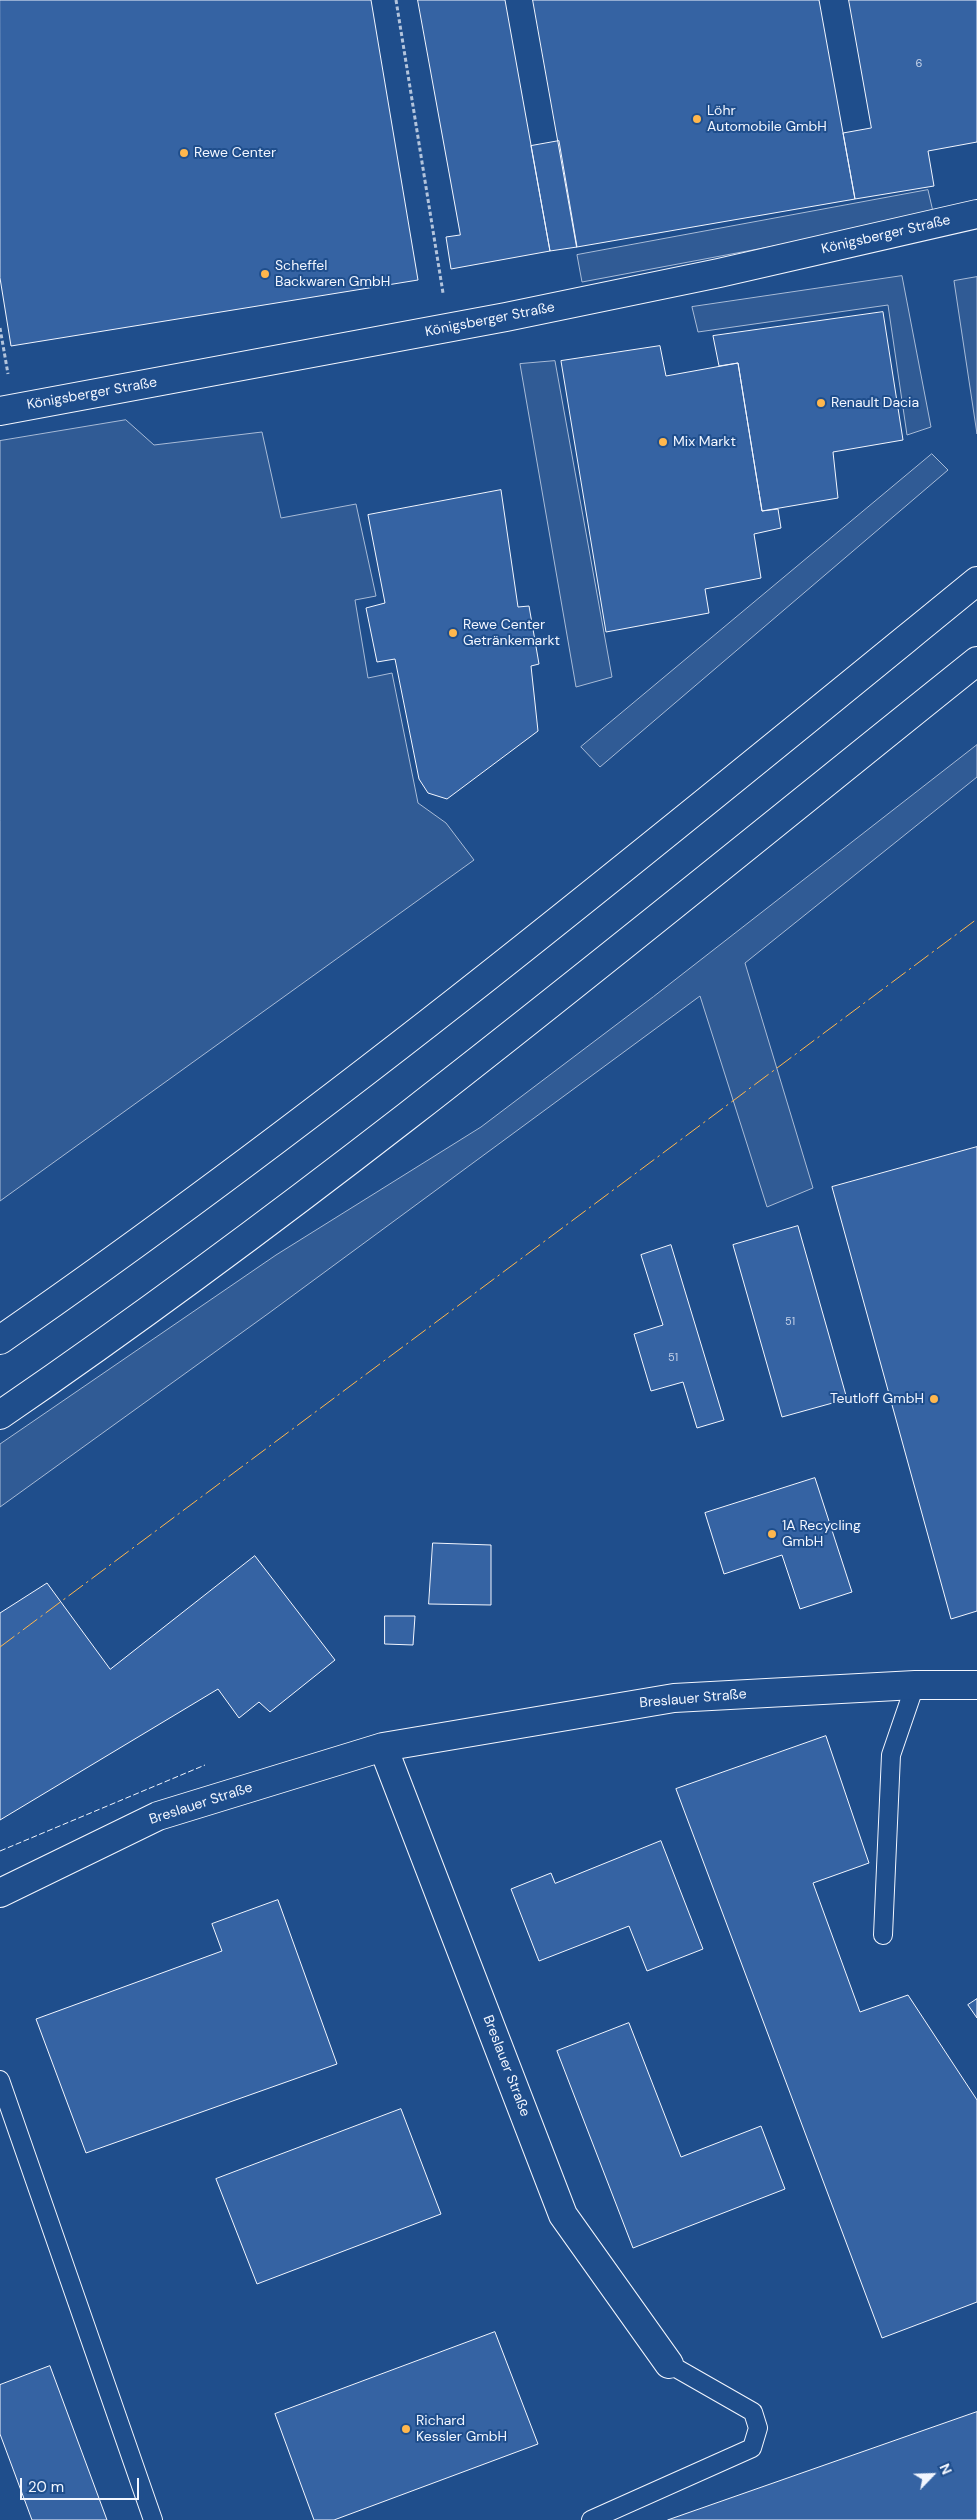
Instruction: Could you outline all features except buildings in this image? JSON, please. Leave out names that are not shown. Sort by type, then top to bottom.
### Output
[{"type":"main road","name":"Königsberger Straße","points":[[7,410],[506,318],[719,273],[977,214]]},
{"type":"main road","points":[[0,1340],[211,1190],[424,1028],[977,582]]},
{"type":"main road","points":[[0,1415],[95,1350],[237,1247],[451,1084],[977,660]]},
{"type":"main road","name":"Breslauer Straße","points":[[0,1893],[158,1816],[382,1747],[674,1698],[915,1685],[977,1685]]},
{"type":"main road","name":"Breslauer Straße","points":[[382,1747],[563,2215],[669,2364]]},
{"type":"lane","points":[[883,1935],[891,1755],[915,1685]]},
{"type":"lane","points":[[0,2080],[153,2520]]},
{"type":"lane","points":[[591,2520],[752,2448],[758,2428],[753,2412],[669,2364]]},
{"type":"path","points":[[396,0],[444,300]]},
{"type":"path","points":[[0,328],[7,410]]},
{"type":"shaded area","points":[[928,190],[934,216],[582,282],[577,255]]},
{"type":"shaded area","points":[[902,276],[931,427],[907,435],[888,305],[698,332],[692,307]]},
{"type":"shaded area","points":[[977,277],[977,434],[954,281]]},
{"type":"shaded area","points":[[555,361],[612,677],[576,687],[520,364]]},
{"type":"shaded area","points":[[126,420],[154,445],[262,432],[281,518],[356,504],[376,596],[355,600],[368,678],[392,673],[418,803],[446,823],[474,860],[0,1201],[0,441]]},
{"type":"shaded area","points":[[932,454],[948,470],[600,767],[581,747]]},
{"type":"shaded area","points":[[977,745],[977,777],[745,963],[813,1188],[767,1207],[700,996],[269,1313],[0,1507],[0,1444],[276,1255],[481,1127],[653,997]]},
{"type":"fence","points":[[0,1851],[205,1765]]},
{"type":"power","points":[[0,1647],[977,919]]},
{"type":"place","name":"Löhr Automobile GmbH","points":[[697,119]]},
{"type":"place","name":"Rewe Center","points":[[184,153]]},
{"type":"place","name":"Scheffel Backwaren GmbH","points":[[265,274]]},
{"type":"place","name":"Renault Dacia","points":[[821,403]]},
{"type":"place","name":"Mix Markt","points":[[663,442]]},
{"type":"place","name":"Rewe Center Getränkemarkt","points":[[453,633]]},
{"type":"place","name":"Teutloff GmbH","points":[[934,1399]]},
{"type":"place","name":"1A Recycling GmbH","points":[[772,1534]]},
{"type":"place","name":"Richard Kessler GmbH","points":[[406,2429]]}]
